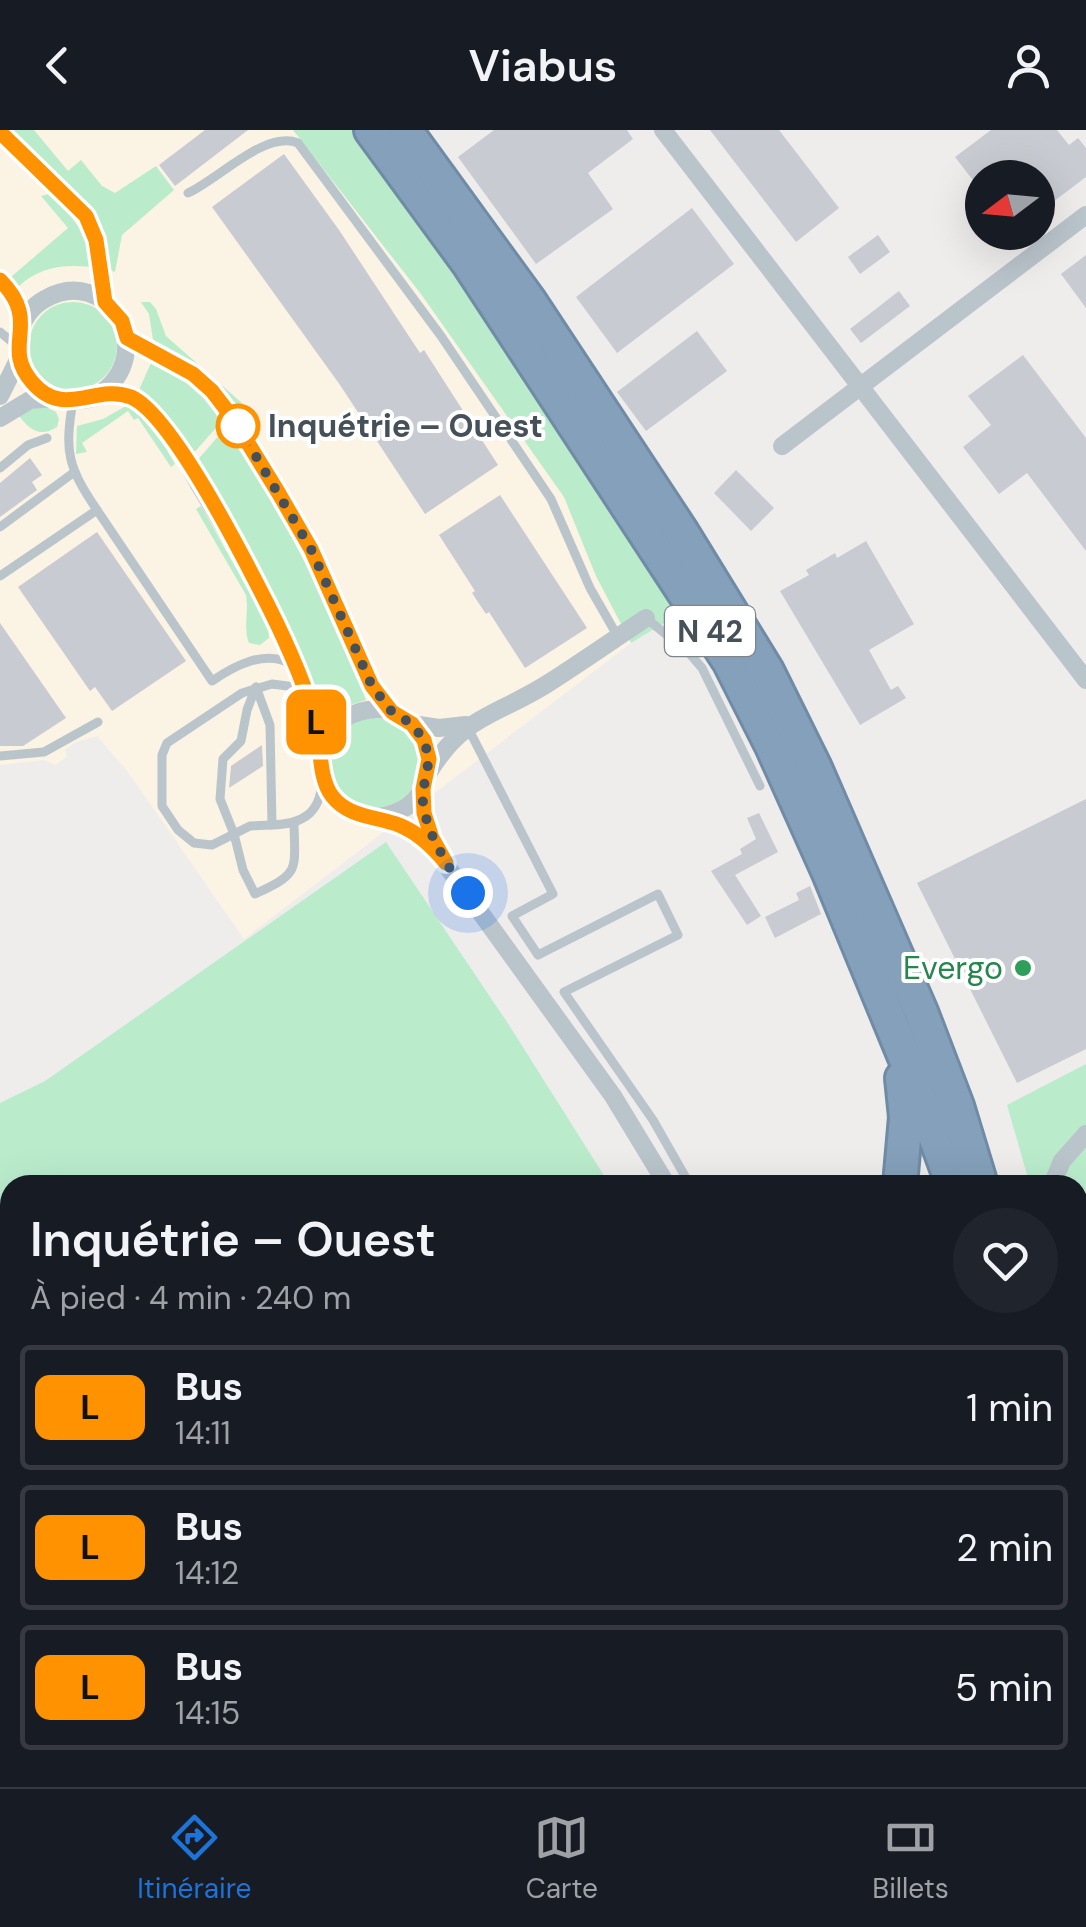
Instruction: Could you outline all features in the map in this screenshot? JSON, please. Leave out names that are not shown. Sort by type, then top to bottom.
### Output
[{"type":"highway","name":"N 42","points":[[371,130],[469,264],[719,645],[772,746],[876,982],[949,1175]]},
{"type":"highway","name":"N 42","points":[[406,130],[540,316],[767,672],[815,768],[921,1012],[978,1175]]},
{"type":"highway","points":[[876,982],[903,1083],[905,1138],[901,1175]]},
{"type":"street","points":[[663,130],[1086,680]]},
{"type":"street","points":[[0,132],[86,216],[96,240],[105,302]]},
{"type":"street","points":[[782,446],[1086,215]]},
{"type":"street","points":[[0,280],[18,303],[22,325],[19,352],[0,396]]},
{"type":"street","points":[[22,325],[38,303],[58,293],[86,293],[105,302],[122,321],[127,354],[112,384],[98,394]]},
{"type":"street","points":[[127,338],[203,382],[232,417],[297,524],[336,601],[372,686],[392,712],[412,724],[439,728],[466,725],[533,692],[646,618]]},
{"type":"street","points":[[19,352],[32,383],[64,400]]},
{"type":"street","points":[[0,418],[30,400],[112,393],[149,409],[167,432],[245,562],[301,680],[330,793],[358,815],[412,831],[446,863]]},
{"type":"street","points":[[322,753],[330,734],[345,718],[371,710],[392,712]]},
{"type":"street","points":[[412,724],[426,746],[428,827],[446,863],[614,1096],[661,1175]]},
{"type":"street","points":[[373,818],[399,812],[415,800],[446,746],[466,725]]},
{"type":"street","points":[[1056,1175],[1062,1161],[1086,1134]]},
{"type":"lane","points":[[188,193],[269,138],[286,137],[298,143],[441,336],[552,498],[590,588],[618,636]]},
{"type":"lane","points":[[0,332],[19,352]]},
{"type":"lane","points":[[64,400],[66,446],[73,472],[212,681],[237,666],[263,658],[285,660],[301,680],[256,687],[174,736],[162,755],[162,806],[178,830],[187,840],[203,846],[218,843],[250,826],[294,823],[317,807],[322,772]]},
{"type":"lane","points":[[0,468],[28,445],[47,438]]},
{"type":"lane","points":[[0,527],[73,472]]},
{"type":"lane","points":[[0,576],[97,510]]},
{"type":"lane","points":[[646,618],[702,668],[760,786]]},
{"type":"lane","points":[[256,687],[270,725],[272,825]]},
{"type":"lane","points":[[256,687],[241,742],[223,759],[220,799],[254,894],[288,879],[293,870],[294,823]]},
{"type":"lane","points":[[0,756],[44,752],[98,722]]},
{"type":"lane","points":[[466,725],[554,894],[512,916],[538,956],[658,894],[678,935],[564,992],[653,1120],[684,1175]]},
{"type":"shaded area","points":[[0,130],[293,130],[421,294],[564,497],[596,576],[631,643],[244,939],[128,772],[97,736],[76,742],[65,750],[67,757],[55,765],[44,760],[0,765]]},
{"type":"green space","points":[[9,130],[34,130],[68,171],[81,160],[102,186],[115,193],[156,166],[174,190],[122,235],[115,272],[109,270],[98,220]]},
{"type":"green space","points":[[293,130],[357,130],[433,233],[679,614],[631,643],[596,576],[564,497],[421,294]]},
{"type":"green space","points":[[49,194],[78,226],[87,244],[91,267],[52,268],[18,287],[11,277],[68,228],[41,196]]},
{"type":"green space","points":[[73,302],[98,309],[110,321],[117,346],[110,371],[98,383],[73,390],[48,383],[36,371],[29,346],[36,321],[48,309]]},
{"type":"green space","points":[[141,302],[150,302],[156,309],[166,336],[243,404],[235,409],[200,371],[154,346],[149,314]]},
{"type":"green space","points":[[151,363],[191,386],[223,420],[191,456],[157,406],[138,392]]},
{"type":"green space","points":[[128,405],[156,431],[175,464],[171,467],[138,418],[134,420],[128,411],[82,443],[87,452],[76,454],[77,426],[103,419]]},
{"type":"green space","points":[[44,406],[56,412],[59,419],[57,427],[44,432],[34,430],[17,413]]},
{"type":"green space","points":[[227,426],[303,559],[366,700],[344,707],[326,724],[264,581],[195,463]]},
{"type":"green space","points":[[201,506],[268,625],[269,638],[260,645],[249,643],[246,595],[196,509]]},
{"type":"green space","points":[[375,718],[407,731],[420,763],[407,795],[375,808],[343,795],[330,763],[343,731]]},
{"type":"green space","points":[[386,842],[604,1175],[0,1175],[0,1103],[45,1081]]},
{"type":"green space","points":[[1086,1064],[1086,1175],[1027,1175],[1007,1105]]},
{"type":"building","points":[[205,130],[248,130],[175,186],[159,165]]},
{"type":"building","points":[[494,130],[627,130],[633,139],[588,173],[613,209],[536,264],[458,157]]},
{"type":"building","points":[[710,130],[779,130],[839,208],[796,242]]},
{"type":"building","points":[[991,130],[1057,130],[1069,145],[1078,138],[1086,148],[1086,177],[1055,200],[1055,160],[965,160],[965,170],[955,157]]},
{"type":"building","points":[[284,154],[420,353],[424,350],[498,465],[425,514],[340,385],[212,207]]},
{"type":"building","points":[[692,208],[734,264],[617,353],[576,297]]},
{"type":"building","points":[[878,235],[890,252],[860,274],[848,257]]},
{"type":"building","points":[[1086,255],[1086,308],[1061,274]]},
{"type":"building","points":[[899,291],[910,306],[861,343],[850,329]]},
{"type":"building","points":[[697,331],[727,371],[646,431],[617,392]]},
{"type":"building","points":[[1023,355],[1086,438],[1086,551],[1027,473],[999,494],[963,447],[991,425],[968,396]]},
{"type":"building","points":[[30,458],[42,475],[32,482],[37,490],[0,517],[0,483]]},
{"type":"building","points":[[736,470],[774,508],[751,531],[714,493]]},
{"type":"building","points":[[500,495],[587,628],[525,668],[472,593],[475,591],[439,535]]},
{"type":"building","points":[[97,532],[186,661],[112,711],[95,687],[90,691],[18,587]]},
{"type":"building","points":[[866,541],[914,624],[869,650],[891,690],[898,686],[906,698],[860,725],[780,591],[809,575],[806,570],[835,553],[837,558]]},
{"type":"building","points":[[0,623],[66,718],[23,746],[0,746]]},
{"type":"building","points":[[262,745],[263,766],[229,788],[231,766]]},
{"type":"building","name":"Evergo","points":[[1086,799],[1086,1049],[1017,1083],[917,883]]},
{"type":"building","points":[[759,813],[778,852],[735,875],[761,916],[747,925],[711,871],[742,854],[740,849],[756,839],[747,818]]},
{"type":"building","points":[[810,886],[821,914],[775,938],[765,917],[799,900],[796,893]]},
{"type":"bus line","name":"L","points":[[0,132],[86,216],[96,240],[105,302],[122,321],[127,338],[193,374],[232,417],[311,549],[372,686],[392,712],[412,724],[424,740],[429,759],[423,789],[424,813],[446,863],[412,831],[352,812],[330,793],[322,772],[316,723],[284,640],[245,562],[187,463],[149,409],[131,398],[106,393],[67,401],[36,387],[19,358],[22,318],[18,303],[0,280]]},
{"type":"place","name":"Inquétrie – Ouest","points":[[238,426]]},
{"type":"place","name":"Evergo","points":[[1023,968]]},
{"type":"route","points":[[238,426],[311,549],[372,686],[392,712],[412,724],[424,740],[429,759],[422,797],[428,827],[446,863],[468,893]]}]
